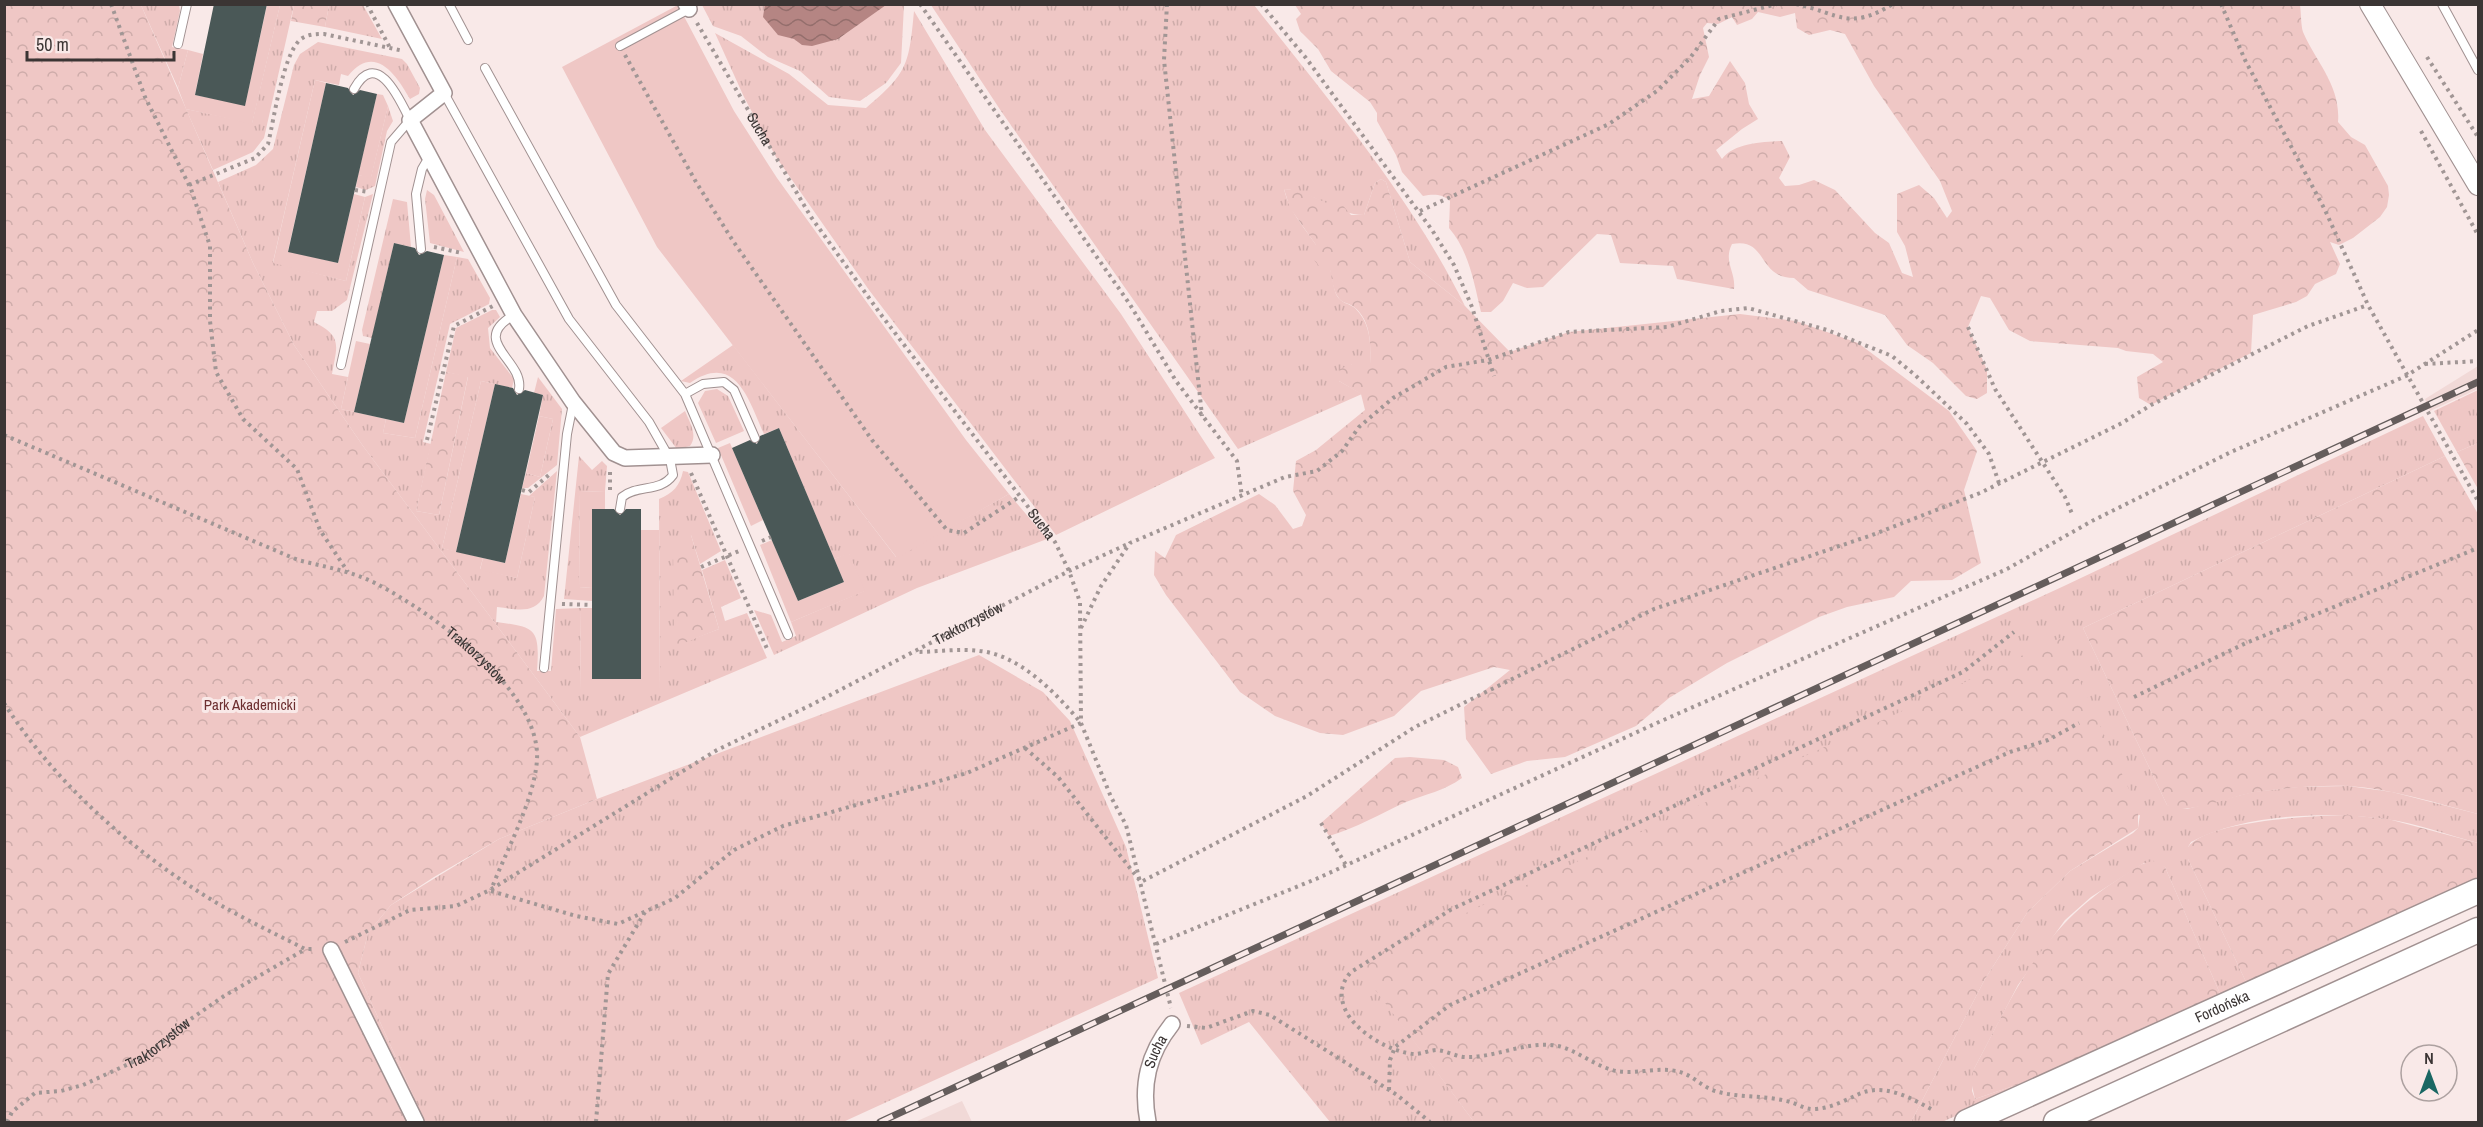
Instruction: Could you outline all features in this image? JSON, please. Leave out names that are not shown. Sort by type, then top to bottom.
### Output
[{"type":"main road","name":"Fordońska","points":[[1967,1122],[2478,891]]},
{"type":"main road","points":[[2056,1122],[2276,1024],[2478,930]]},
{"type":"street","points":[[396,4],[444,93],[410,120],[514,315],[573,402],[614,453],[625,458],[670,459],[712,455]]},
{"type":"street","points":[[2370,4],[2478,185]]},
{"type":"street","points":[[331,950],[416,1122]]},
{"type":"street","name":"Sucha","points":[[1148,1122],[1146,1080],[1156,1044],[1172,1024]]},
{"type":"lane","points":[[178,44],[187,4]]},
{"type":"lane","points":[[449,4],[468,39]]},
{"type":"lane","points":[[2442,4],[2478,70]]},
{"type":"lane","points":[[620,46],[688,7]]},
{"type":"lane","points":[[485,68],[615,305],[685,394],[789,635]]},
{"type":"lane","points":[[341,365],[391,142],[410,120],[390,81],[383,76],[366,75],[359,80],[354,89]]},
{"type":"lane","points":[[444,93],[569,319],[649,422],[670,459],[673,475],[668,482],[661,487],[627,493],[622,497],[620,509]]},
{"type":"lane","points":[[421,247],[416,194],[422,169],[430,156]]},
{"type":"lane","points":[[514,315],[502,322],[495,338],[497,345],[518,372],[521,379],[519,389]]},
{"type":"lane","points":[[685,394],[702,384],[724,382],[734,390],[755,438]]},
{"type":"lane","points":[[544,668],[567,434],[573,402]]},
{"type":"path","points":[[111,4],[145,98],[189,185],[210,246],[210,321],[216,372],[243,419],[297,469],[320,530],[348,572]]},
{"type":"path","points":[[367,4],[391,49]]},
{"type":"path","points":[[920,4],[1129,303],[1176,381],[1237,461],[1242,497]]},
{"type":"path","points":[[1167,4],[1164,60],[1202,417]]},
{"type":"path","points":[[1261,4],[1313,67],[1420,211],[1454,265],[1472,307],[1494,376]]},
{"type":"path","points":[[1420,211],[1609,124],[1657,91],[1690,58],[1719,19],[1777,4]]},
{"type":"path","points":[[1796,4],[1846,21],[1874,16],[1893,4]]},
{"type":"path","points":[[2221,4],[2245,60],[2325,210],[2368,305],[2478,501]]},
{"type":"path","name":"Sucha","points":[[688,7],[811,217],[882,316],[1054,542],[1069,571],[1080,602],[1081,723],[1111,797],[1126,825],[1167,990],[1172,1024]]},
{"type":"path","points":[[189,185],[255,158],[263,151],[268,144],[289,58],[300,40],[315,34],[324,34],[406,52]]},
{"type":"path","points":[[620,46],[685,162],[733,241],[872,440],[946,530],[964,533],[1019,497]]},
{"type":"path","points":[[421,247],[469,255]]},
{"type":"path","points":[[427,440],[454,326],[496,304]]},
{"type":"path","points":[[1025,748],[1058,777],[1141,882],[1307,796],[1415,727],[1654,609],[1872,535],[1999,483],[2308,326],[2368,305]]},
{"type":"path","name":"Traktorzystów","points":[[914,652],[1069,571],[1130,543],[1285,477],[1317,471],[1342,451],[1359,427],[1393,398],[1446,367],[1488,360],[1569,332],[1667,327],[1721,311],[1748,308],[1827,330],[1892,356],[1967,424],[1989,454],[1999,483]]},
{"type":"path","points":[[1968,327],[1995,389],[2065,497],[2073,516]]},
{"type":"path","points":[[1156,944],[1346,865],[1659,722],[2007,569],[2092,521],[2231,452],[2406,376],[2478,330]]},
{"type":"path","points":[[2424,364],[2478,361]]},
{"type":"path","name":"Traktorzystów","points":[[4,435],[298,561],[348,572],[377,584],[426,614],[477,656],[510,688],[530,724],[537,759],[530,793],[490,890],[456,906],[410,910],[331,950],[305,949],[193,889],[150,856],[75,791],[44,758],[4,703]]},
{"type":"path","points":[[610,464],[610,498]]},
{"type":"path","points":[[1080,628],[1101,586],[1130,543]]},
{"type":"path","points":[[2134,697],[2246,643],[2478,548]]},
{"type":"path","points":[[701,567],[728,556]]},
{"type":"path","points":[[1931,1109],[1906,1096],[1881,1089],[1862,1093],[1830,1106],[1803,1108],[1789,1101],[1717,1092],[1700,1084],[1685,1073],[1669,1070],[1617,1071],[1591,1064],[1560,1046],[1544,1044],[1467,1058],[1436,1050],[1414,1054],[1374,1039],[1348,1016],[1341,991],[1345,978],[1351,972],[1452,909],[1963,672],[2014,633]]},
{"type":"path","name":"Traktorzystów","points":[[914,652],[981,651],[1004,657],[1062,700],[1081,723]]},
{"type":"path","points":[[490,890],[717,750],[914,652]]},
{"type":"path","points":[[490,890],[576,916],[618,924],[675,898],[734,850],[783,826],[967,773],[1081,723]]},
{"type":"path","points":[[1389,1090],[1390,1060],[1395,1047],[1450,1005],[2010,752],[2048,740],[2079,723]]},
{"type":"path","points":[[1321,823],[1346,865]]},
{"type":"path","points":[[596,1122],[608,974],[645,911]]},
{"type":"path","name":"Traktorzystów","points":[[7,1122],[12,1112],[35,1093],[61,1091],[83,1085],[146,1056],[188,1021],[224,996],[305,949]]},
{"type":"path","points":[[1172,1024],[1206,1028],[1253,1011],[1270,1015],[1389,1090],[1430,1122]]},
{"type":"shaded area","points":[[2478,366],[2478,389],[2430,411],[2425,399]]},
{"type":"shaded area","points":[[962,1101],[972,1122],[915,1122]]},
{"type":"green space","name":"Park Akademicki","points":[[5,5],[141,5],[253,263],[294,345],[363,446],[580,737],[597,799],[499,839],[434,877],[391,905],[368,933],[358,973],[425,1122],[5,1122]]},
{"type":"green space","points":[[141,5],[179,5],[180,11],[172,47],[188,50],[178,88]]},
{"type":"green space","points":[[267,5],[280,5],[252,124],[186,109],[178,88],[188,50],[203,54],[195,95],[245,105]]},
{"type":"green space","points":[[280,5],[294,5],[264,138],[253,152],[213,170],[186,109],[252,123]]},
{"type":"green space","points":[[294,5],[329,5],[325,27],[291,21]]},
{"type":"green space","points":[[329,5],[363,5],[382,39],[325,27]]},
{"type":"green space","points":[[678,5],[734,111],[777,178],[966,440],[1009,494],[897,558],[657,247],[562,67]]},
{"type":"green space","points":[[702,5],[904,5],[901,63],[886,83],[860,101],[829,97],[800,71],[768,57],[741,36],[713,26]]},
{"type":"green space","points":[[931,5],[1254,5],[1340,114],[1394,188],[1420,226],[1465,306],[1410,262],[1386,182],[1381,179],[1375,183],[1364,215],[1344,211],[1305,194],[1284,189],[1292,210],[1330,269],[1337,296],[1341,301],[1355,308],[1367,327],[1370,364],[1352,364],[1339,381],[1362,394],[1238,449],[1001,111]]},
{"type":"green space","points":[[1295,5],[2300,5],[2303,32],[2336,97],[2338,122],[2351,137],[2365,145],[2388,186],[2387,207],[2380,217],[2353,238],[2339,245],[2330,242],[2340,264],[2336,274],[2315,284],[2307,296],[2296,302],[2253,315],[2251,353],[2151,405],[2139,398],[2137,377],[2163,362],[2153,354],[2118,348],[2030,341],[2009,330],[1990,298],[1981,296],[1968,327],[1987,370],[1987,393],[1977,399],[1966,396],[1933,363],[1907,345],[1885,315],[1808,290],[1794,278],[1774,272],[1752,246],[1743,243],[1732,244],[1730,250],[1729,261],[1734,289],[1677,279],[1673,266],[1620,263],[1611,235],[1597,234],[1543,287],[1527,288],[1513,283],[1503,301],[1491,312],[1481,312],[1466,257],[1449,228],[1450,201],[1438,195],[1423,196],[1402,172],[1370,102],[1331,71],[1318,49],[1300,31],[1296,19],[1301,14]],"holes":[[[1758,12],[1780,17],[1795,13],[1797,28],[1809,35],[1830,30],[1845,34],[1874,86],[1940,181],[1952,211],[1947,218],[1934,198],[1919,185],[1897,194],[1897,232],[1905,246],[1913,277],[1902,273],[1889,243],[1875,233],[1835,190],[1814,180],[1799,185],[1785,186],[1779,178],[1790,157],[1782,141],[1741,147],[1722,159],[1716,150],[1758,119],[1749,104],[1745,83],[1730,61],[1709,96],[1692,99],[1709,57],[1703,28],[1707,23],[1718,24],[1732,17],[1737,25],[1752,19]]]},
{"type":"green space","points":[[914,11],[985,130],[1121,314],[1215,458],[1056,535],[869,290],[776,157],[744,97],[715,33],[789,74],[828,105],[866,108],[891,86],[904,66],[908,56]]},
{"type":"green space","points":[[318,42],[402,59],[420,88],[419,94],[410,99],[392,73],[376,62],[367,62],[358,66],[348,76],[341,74],[339,85],[315,80],[273,262],[346,281],[365,197],[373,194],[347,300],[332,311],[317,311],[314,322],[334,337],[336,349],[332,374],[348,377],[341,409],[386,419],[383,433],[415,438],[457,257],[468,259],[490,298],[489,304],[450,324],[423,442],[431,444],[416,511],[439,515],[468,377],[446,372],[456,328],[492,310],[496,310],[500,317],[488,328],[490,348],[514,379],[512,388],[481,381],[442,548],[483,558],[480,569],[517,578],[535,497],[529,496],[557,471],[544,596],[540,602],[530,608],[497,607],[496,622],[520,626],[533,633],[537,646],[537,671],[551,671],[556,609],[581,608],[580,691],[660,691],[659,499],[675,488],[683,471],[688,472],[721,551],[700,564],[691,535],[674,646],[719,629],[702,570],[725,560],[741,598],[721,607],[725,621],[747,613],[767,658],[580,737],[363,446],[294,345],[253,263],[218,182],[256,165],[273,149],[294,65],[300,54]]},
{"type":"green space","points":[[315,80],[326,83],[288,251],[338,263],[354,194],[365,197],[346,281],[273,263]]},
{"type":"green space","points":[[377,94],[383,95],[388,106],[371,178],[358,175]]},
{"type":"green space","points":[[388,106],[393,121],[387,131],[375,186],[366,190],[356,187],[358,175],[371,177]]},
{"type":"green space","points":[[1381,179],[1386,182],[1410,262],[1465,306],[1510,352],[1569,332],[1740,314],[1796,321],[1858,343],[1949,411],[1977,451],[1964,490],[1981,563],[1952,580],[1911,581],[1894,597],[1847,607],[1819,617],[1727,663],[1669,698],[1636,726],[1565,757],[1527,761],[1491,774],[1466,739],[1464,707],[1510,670],[1494,667],[1421,691],[1394,716],[1343,735],[1320,733],[1275,716],[1240,692],[1166,595],[1154,575],[1155,551],[1165,558],[1176,535],[1259,494],[1275,505],[1293,529],[1302,526],[1306,515],[1293,491],[1296,461],[1316,450],[1365,410],[1361,394],[1339,381],[1340,369],[1352,364],[1370,364],[1370,349],[1369,333],[1364,319],[1360,312],[1338,297],[1330,270],[1321,268],[1312,258],[1316,245],[1290,208],[1284,189],[1298,190],[1331,205],[1340,202],[1351,215],[1364,215],[1375,183]]},
{"type":"green space","points":[[427,190],[434,195],[464,252],[430,243],[425,199]]},
{"type":"green space","points":[[393,199],[407,202],[411,247],[394,243],[372,338],[363,336],[362,330]]},
{"type":"green space","points":[[444,255],[457,257],[415,438],[383,433],[386,419],[404,423]]},
{"type":"green space","points":[[356,341],[370,344],[354,412],[341,409]]},
{"type":"green space","points":[[733,345],[896,557],[1009,494],[1047,539],[917,588],[774,655],[754,610],[771,615],[782,642],[796,636],[791,622],[864,591],[849,554],[834,559],[779,428],[764,434],[746,395],[730,376],[719,373],[706,375],[690,383],[681,381]]},
{"type":"green space","points":[[446,372],[468,376],[439,515],[416,511]]},
{"type":"green space","points":[[538,377],[562,409],[557,465],[528,488],[522,488],[526,473],[540,477],[553,419],[539,416],[543,395],[534,393]]},
{"type":"green space","points":[[481,381],[495,384],[456,552],[442,548]]},
{"type":"green space","points":[[717,389],[728,396],[744,431],[716,443],[698,403],[705,391]]},
{"type":"green space","points":[[2478,390],[2478,443],[2457,452],[2434,411]]},
{"type":"green space","points":[[685,411],[693,438],[690,446],[677,449],[661,428]]},
{"type":"green space","points":[[539,416],[553,419],[540,477],[526,473]]},
{"type":"green space","points":[[2423,416],[2445,456],[2083,628],[2167,805],[2187,809],[2253,792],[2298,787],[2348,786],[2392,792],[2478,814],[2478,843],[2397,821],[2338,815],[2260,820],[2235,825],[2191,842],[2188,847],[2188,859],[2247,984],[2221,996],[2165,867],[2144,863],[2091,897],[2065,920],[2018,985],[1974,1069],[1972,1091],[1975,1099],[2052,1073],[1942,1122],[1911,1122],[1985,979],[2027,913],[2070,871],[2133,833],[2138,828],[2140,815],[1357,964],[1474,1122],[1330,1122],[1249,1022],[1201,1045],[1179,993],[2064,586]]},
{"type":"green space","points":[[730,443],[763,520],[751,526],[718,448]]},
{"type":"green space","points":[[2478,443],[2478,489],[2457,452]]},
{"type":"green space","points":[[579,456],[592,470],[602,461],[607,466],[605,491],[580,492],[579,587],[592,588],[592,601],[564,599]]},
{"type":"green space","points":[[2445,456],[2478,514],[2478,814],[2397,793],[2348,786],[2302,787],[2256,792],[2197,807],[2175,808],[2167,805],[2083,628]]},
{"type":"green space","points":[[605,491],[605,509],[592,509],[592,588],[579,587],[580,492]]},
{"type":"green space","points":[[521,494],[535,497],[517,578],[480,570],[483,558],[505,563]]},
{"type":"green space","points":[[641,530],[659,530],[660,691],[580,691],[581,608],[592,608],[592,679],[641,679]]},
{"type":"green space","points":[[691,535],[719,629],[674,647],[673,543]]},
{"type":"green space","points":[[772,540],[798,601],[844,582],[834,559],[849,553],[865,591],[791,622],[760,545]]},
{"type":"green space","points":[[2060,638],[2138,809],[2138,828],[2070,871],[2027,913],[1985,979],[1911,1122],[1474,1122],[1356,964]]},
{"type":"green space","points":[[979,655],[1043,692],[1070,721],[1126,847],[1158,978],[843,1122],[425,1122],[358,973],[368,933],[391,905],[499,839],[597,799]]},
{"type":"green space","points":[[1395,758],[1444,760],[1458,767],[1462,778],[1442,789],[1406,802],[1329,836],[1321,823]]},
{"type":"green space","points":[[2347,815],[2388,819],[2478,843],[2478,877],[2247,984],[2188,859],[2188,847],[2199,838],[2239,825],[2288,818]]},
{"type":"green space","points":[[2156,861],[2165,867],[2221,996],[2052,1073],[1975,1099],[1971,1081],[1974,1069],[2018,987],[2050,940],[2093,898],[2137,867]]},
{"type":"water","points":[[765,4],[886,5],[838,39],[812,46],[802,45],[794,39],[778,35],[763,17]]},
{"type":"building","points":[[214,4],[267,4],[245,106],[195,95]]},
{"type":"building","points":[[326,83],[348,88],[353,95],[360,90],[377,94],[338,263],[288,252]]},
{"type":"building","points":[[394,243],[415,248],[419,255],[427,251],[444,255],[404,423],[354,412]]},
{"type":"building","points":[[495,384],[513,388],[517,395],[525,390],[543,395],[505,563],[456,552]]},
{"type":"building","points":[[779,428],[844,582],[798,601],[732,448],[750,440],[757,444],[760,436]]},
{"type":"building","points":[[592,509],[614,509],[620,515],[626,509],[641,509],[641,679],[592,679]]},
{"type":"railway","points":[[880,1122],[2478,382]]}]
